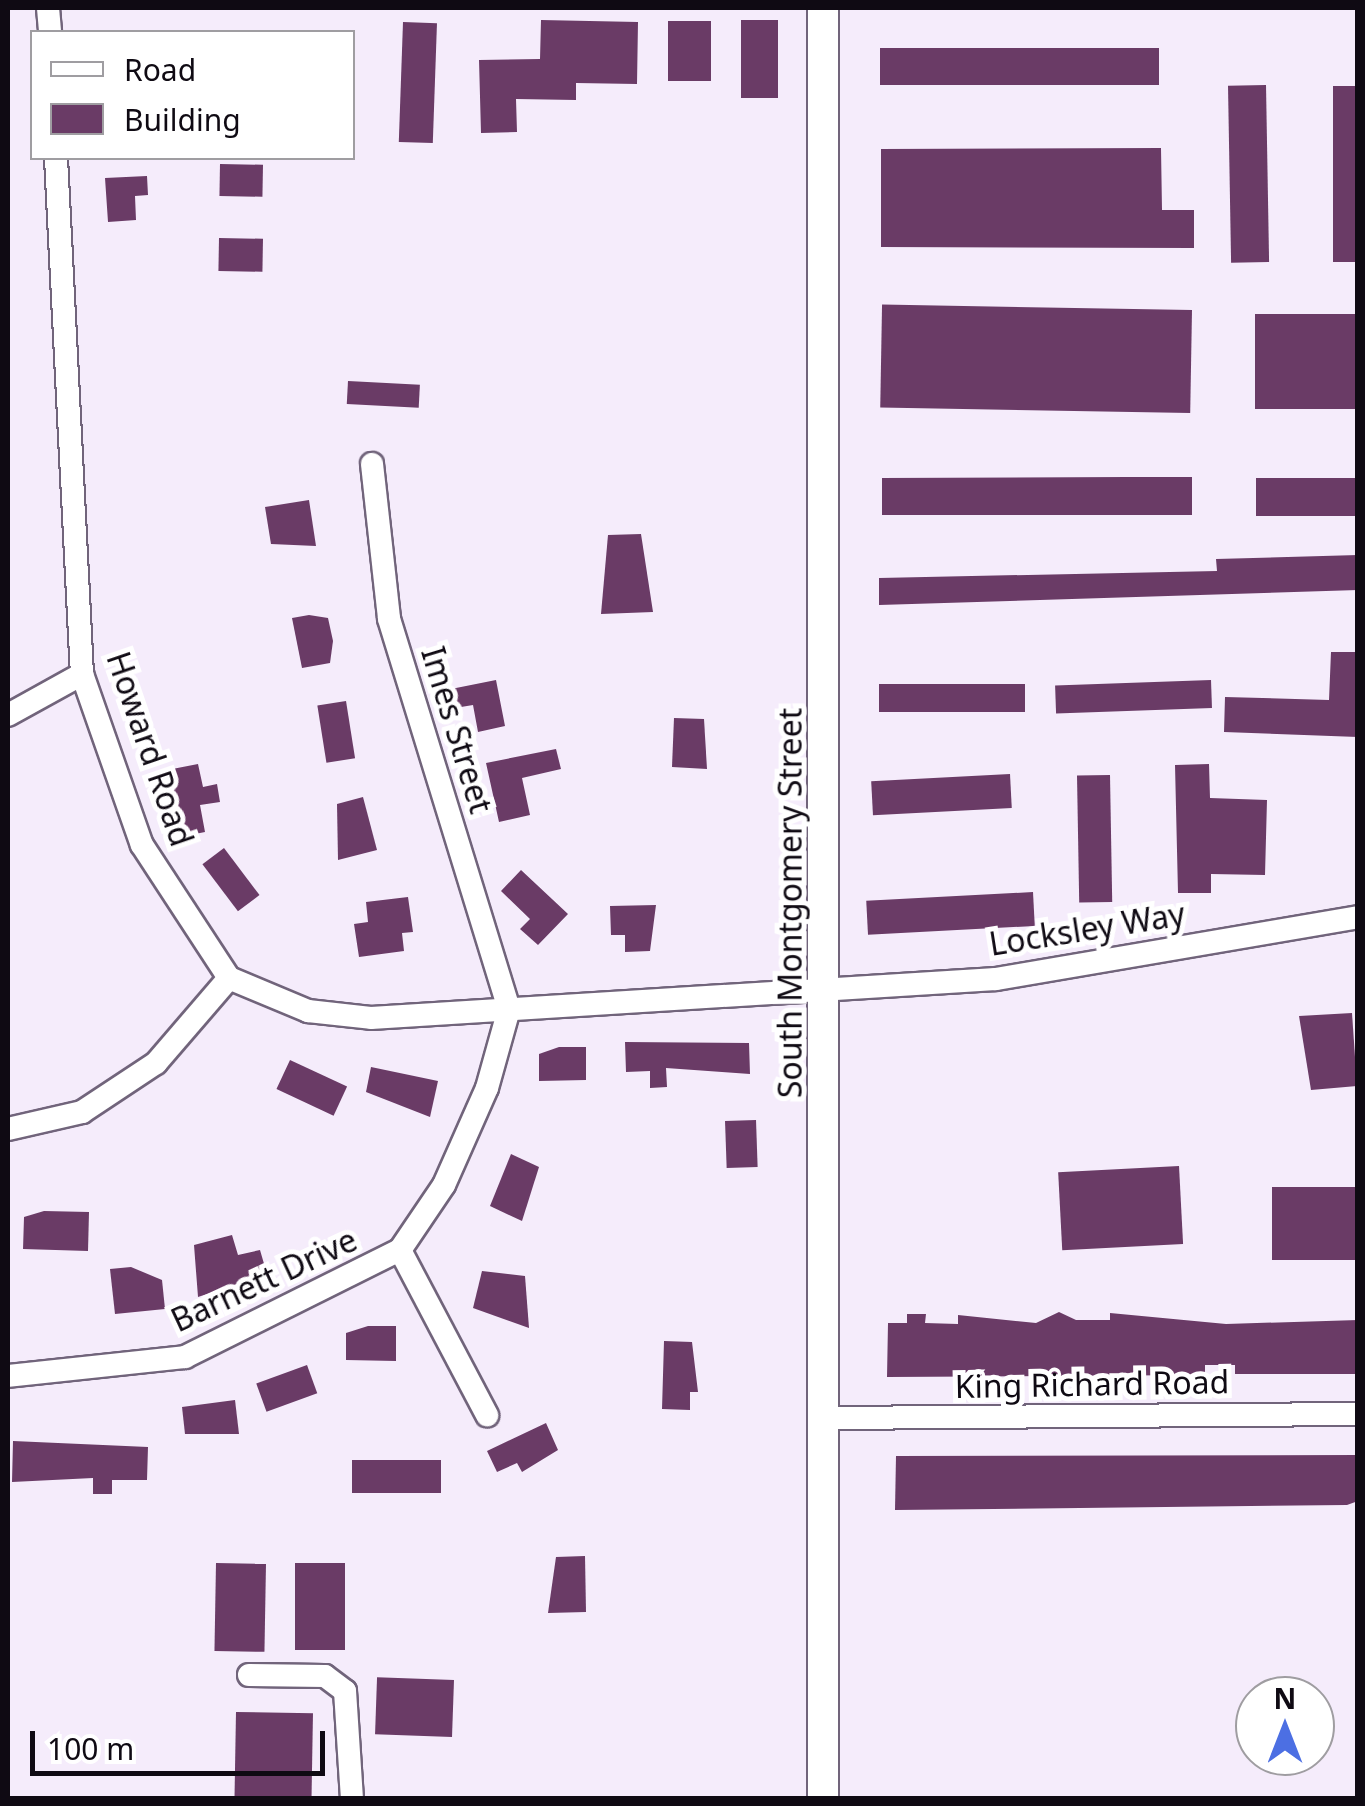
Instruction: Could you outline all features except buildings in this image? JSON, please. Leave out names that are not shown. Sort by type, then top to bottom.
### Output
[{"type":"street","name":"South Montgomery Street","points":[[823,8],[823,1798]]},
{"type":"street","name":"Howard Road","points":[[56,160],[82,674],[142,845],[229,978]]},
{"type":"street","name":"Imes Street","points":[[372,464],[389,618],[508,1008]]},
{"type":"street","points":[[8,715],[82,674]]},
{"type":"street","name":"Locksley Way","points":[[825,986],[996,979],[1358,917]]},
{"type":"street","points":[[8,1129],[82,1112],[156,1064],[229,978],[308,1010],[370,1018],[825,986]]},
{"type":"street","name":"Barnett Drive","points":[[8,1376],[185,1357],[400,1250],[459,1153],[508,1008]]},
{"type":"street","points":[[400,1250],[486,1416]]},
{"type":"street","name":"King Richard Road","points":[[826,1418],[1358,1414]]},
{"type":"street","points":[[249,1675],[326,1676],[345,1692],[352,1798]]}]
